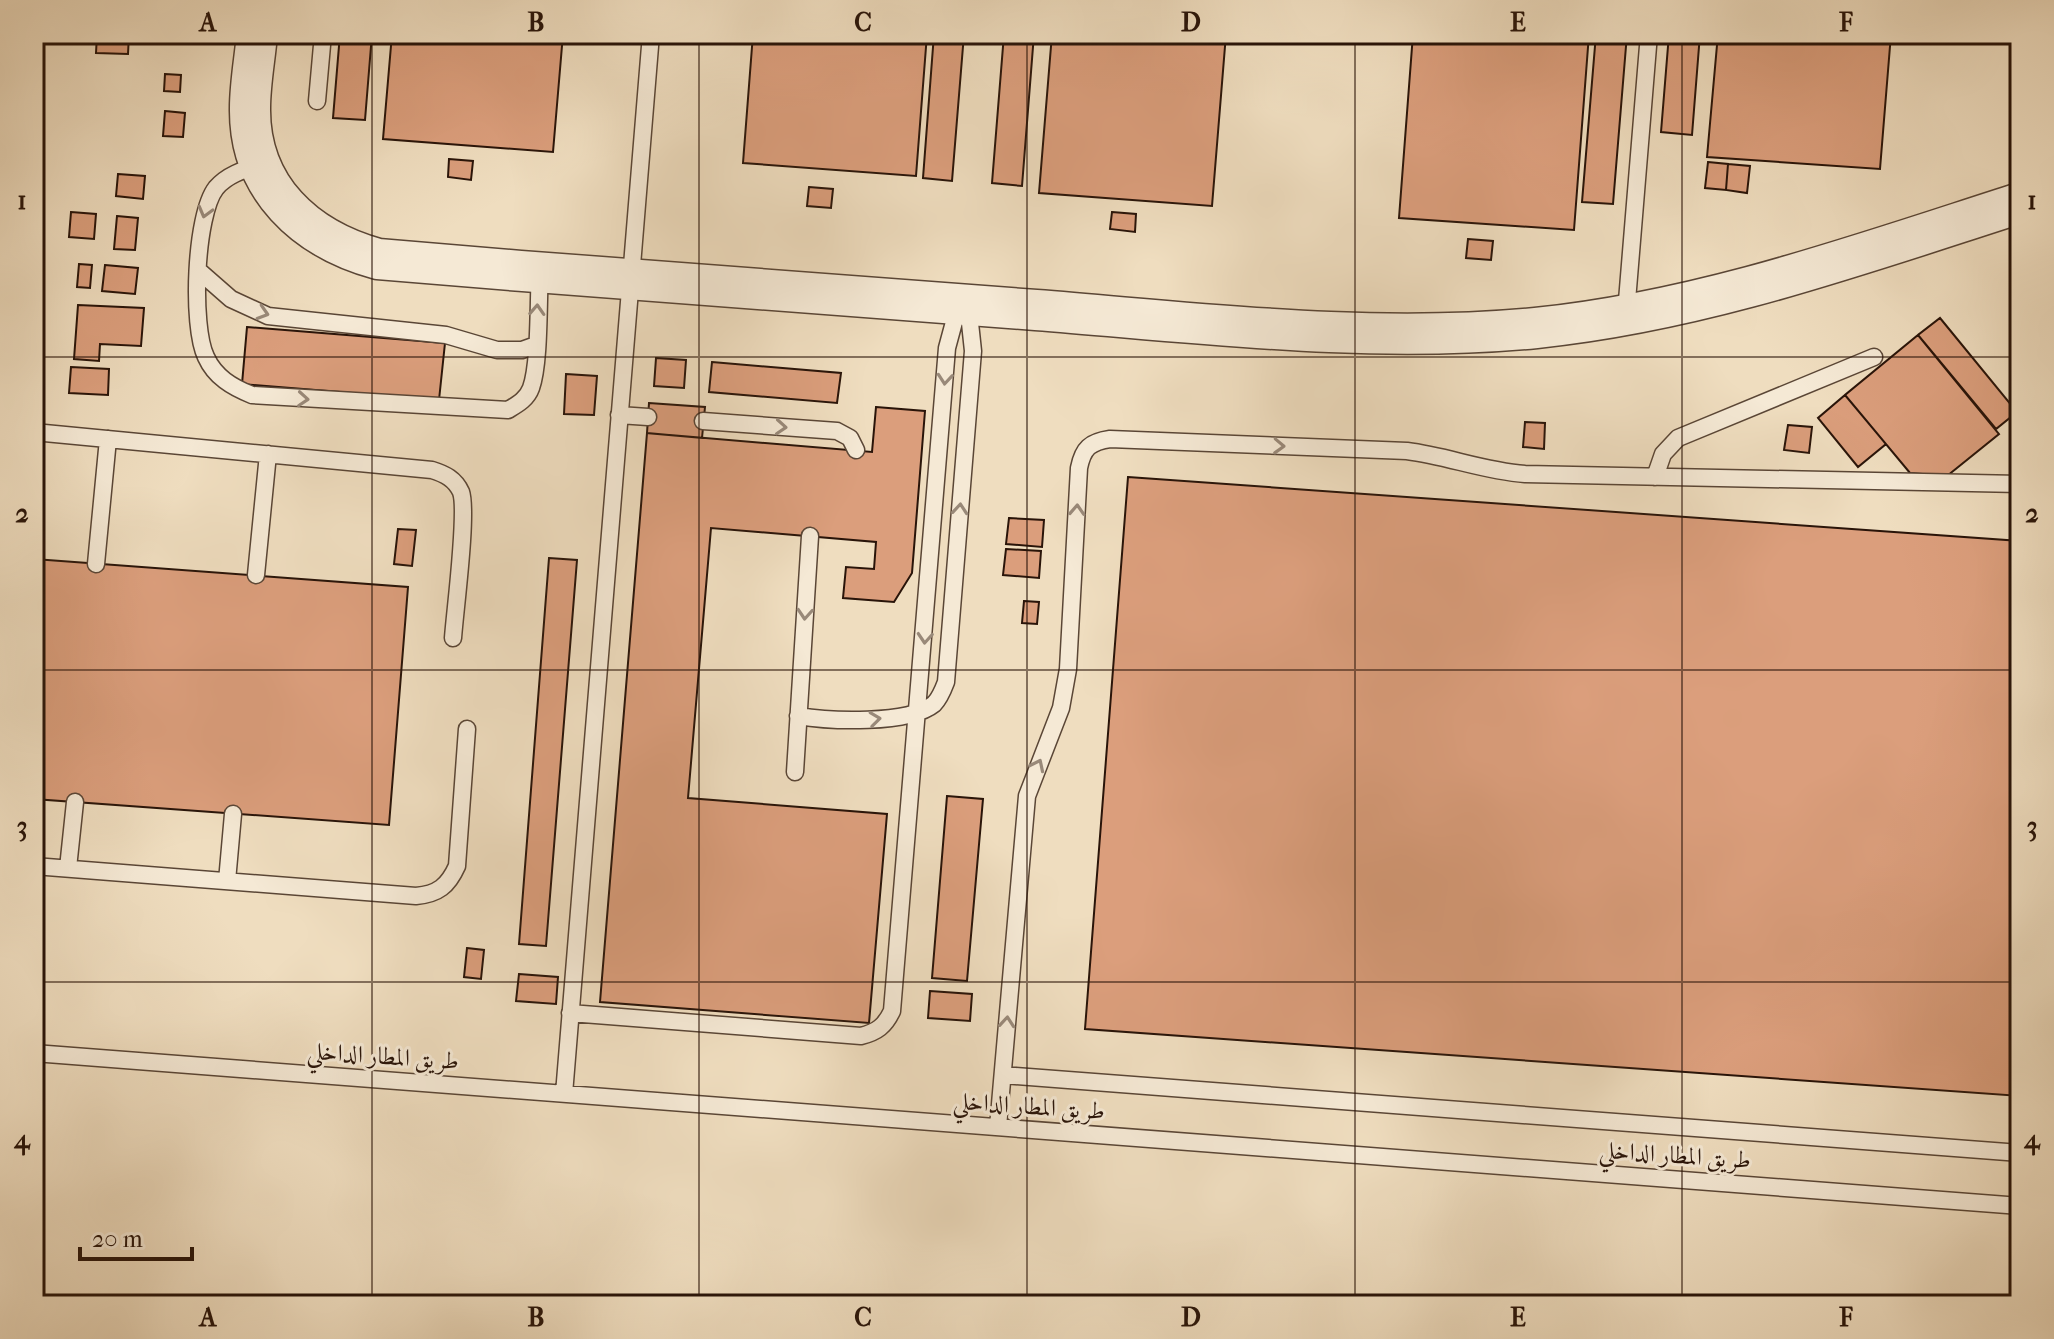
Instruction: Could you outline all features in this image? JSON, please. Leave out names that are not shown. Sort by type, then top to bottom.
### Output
[{"type":"street","points":[[257,34],[250,107],[252,136],[260,164],[273,190],[289,210],[329,242],[378,259],[1293,330],[1464,333],[1626,315],[1759,286],[2020,203]]},
{"type":"lane","points":[[317,101],[323,34]]},
{"type":"lane","points":[[564,1094],[651,34]]},
{"type":"lane","points":[[1626,315],[1649,34]]},
{"type":"lane","points":[[260,164],[234,173],[218,186],[207,202],[202,220],[197,309],[199,335],[205,357],[217,375],[233,388],[252,395],[508,410],[521,402],[530,391],[534,373],[540,272]]},
{"type":"lane","points":[[199,271],[231,299],[268,316],[446,335],[497,350],[522,350],[536,345]]},
{"type":"lane","points":[[798,716],[864,721],[919,711],[933,705],[946,682],[973,351],[970,323],[963,304]]},
{"type":"lane","points":[[570,1013],[861,1036],[880,1029],[892,1011],[947,348],[963,304]]},
{"type":"lane","points":[[1655,477],[1663,454],[1678,438],[1874,357]]},
{"type":"lane","points":[[619,415],[648,417]]},
{"type":"lane","points":[[703,421],[837,431],[850,438],[856,450]]},
{"type":"lane","points":[[34,432],[432,470],[445,474],[454,481],[463,503],[453,638]]},
{"type":"lane","points":[[96,564],[108,439]]},
{"type":"lane","points":[[998,1127],[1027,796],[1061,708],[1068,669],[1079,468],[1083,452],[1094,441],[1110,439],[1407,451],[1437,454],[1495,472],[2020,484]]},
{"type":"lane","points":[[256,575],[268,454]]},
{"type":"lane","points":[[795,772],[810,536]]},
{"type":"lane","points":[[34,866],[430,895],[442,889],[457,866],[467,729]]},
{"type":"lane","points":[[68,868],[75,802]]},
{"type":"lane","points":[[227,881],[233,814]]},
{"type":"lane","name":"طريق المطار الداخلي","points":[[34,1053],[2020,1206]]},
{"type":"lane","points":[[1003,1075],[2020,1153]]},
{"type":"building","points":[[97,34],[129,34],[128,54],[96,53]]},
{"type":"building","points":[[340,34],[372,34],[365,120],[333,118]]},
{"type":"building","points":[[392,34],[563,34],[553,152],[383,139]]},
{"type":"building","points":[[753,34],[927,34],[916,176],[743,163]]},
{"type":"building","points":[[934,34],[964,34],[952,181],[923,178]]},
{"type":"building","points":[[1004,34],[1034,34],[1022,186],[992,183]]},
{"type":"building","points":[[1052,34],[1226,34],[1212,206],[1039,193]]},
{"type":"building","points":[[1413,34],[1589,34],[1574,230],[1399,218]]},
{"type":"building","points":[[1596,34],[1627,34],[1613,204],[1582,202]]},
{"type":"building","points":[[1669,34],[1700,34],[1692,135],[1661,132]]},
{"type":"building","points":[[1718,34],[1891,34],[1880,169],[1707,157]]},
{"type":"building","points":[[165,74],[181,75],[180,92],[164,91]]},
{"type":"building","points":[[165,111],[185,113],[183,137],[163,136]]},
{"type":"building","points":[[449,159],[473,161],[471,180],[448,177]]},
{"type":"building","points":[[1708,162],[1728,164],[1726,190],[1705,188]]},
{"type":"building","points":[[1728,164],[1750,166],[1747,193],[1726,190]]},
{"type":"building","points":[[118,174],[145,176],[143,199],[116,196]]},
{"type":"building","points":[[809,187],[833,189],[831,208],[807,206]]},
{"type":"building","points":[[71,212],[96,214],[94,239],[69,237]]},
{"type":"building","points":[[1112,212],[1136,214],[1135,232],[1110,229]]},
{"type":"building","points":[[117,216],[138,218],[135,250],[114,249]]},
{"type":"building","points":[[1468,239],[1493,241],[1491,260],[1466,258]]},
{"type":"building","points":[[79,264],[92,265],[90,288],[77,287]]},
{"type":"building","points":[[105,265],[138,268],[135,294],[102,291]]},
{"type":"building","points":[[78,305],[144,308],[141,346],[100,344],[99,361],[74,359]]},
{"type":"building","points":[[1940,318],[2017,412],[1996,429],[1918,335]]},
{"type":"building","points":[[247,327],[445,343],[439,400],[242,384]]},
{"type":"building","points":[[1918,335],[1999,434],[1947,476],[1910,473],[1845,395]]},
{"type":"building","points":[[656,358],[686,360],[684,388],[654,386]]},
{"type":"building","points":[[712,362],[841,373],[837,403],[709,392]]},
{"type":"building","points":[[71,367],[109,369],[108,395],[69,393]]},
{"type":"building","points":[[566,374],[597,376],[594,415],[564,414]]},
{"type":"building","points":[[1845,395],[1886,444],[1858,467],[1818,418]]},
{"type":"building","points":[[649,403],[705,407],[702,438],[647,433]]},
{"type":"building","points":[[876,407],[925,411],[912,573],[894,602],[843,598],[846,567],[874,569],[876,542],[711,528],[688,798],[887,814],[869,1023],[600,1002],[647,433],[872,452]]},
{"type":"building","points":[[1525,422],[1545,423],[1544,449],[1523,447]]},
{"type":"building","points":[[1788,425],[1812,427],[1809,453],[1784,450]]},
{"type":"building","points":[[1128,477],[2020,541],[2020,1096],[1085,1029]]},
{"type":"building","points":[[1009,518],[1044,520],[1042,547],[1006,544]]},
{"type":"building","points":[[398,529],[416,530],[412,566],[394,564]]},
{"type":"building","points":[[1006,549],[1041,551],[1039,578],[1003,575]]},
{"type":"building","points":[[549,558],[577,560],[546,946],[519,944]]},
{"type":"building","points":[[34,559],[408,587],[389,825],[34,799]]},
{"type":"building","points":[[1024,601],[1039,602],[1037,624],[1022,623]]},
{"type":"building","points":[[947,796],[983,799],[967,981],[932,978]]},
{"type":"building","points":[[467,948],[484,950],[481,979],[464,977]]},
{"type":"building","points":[[519,974],[558,977],[556,1004],[516,1001]]},
{"type":"building","points":[[930,991],[972,994],[970,1021],[928,1018]]}]
